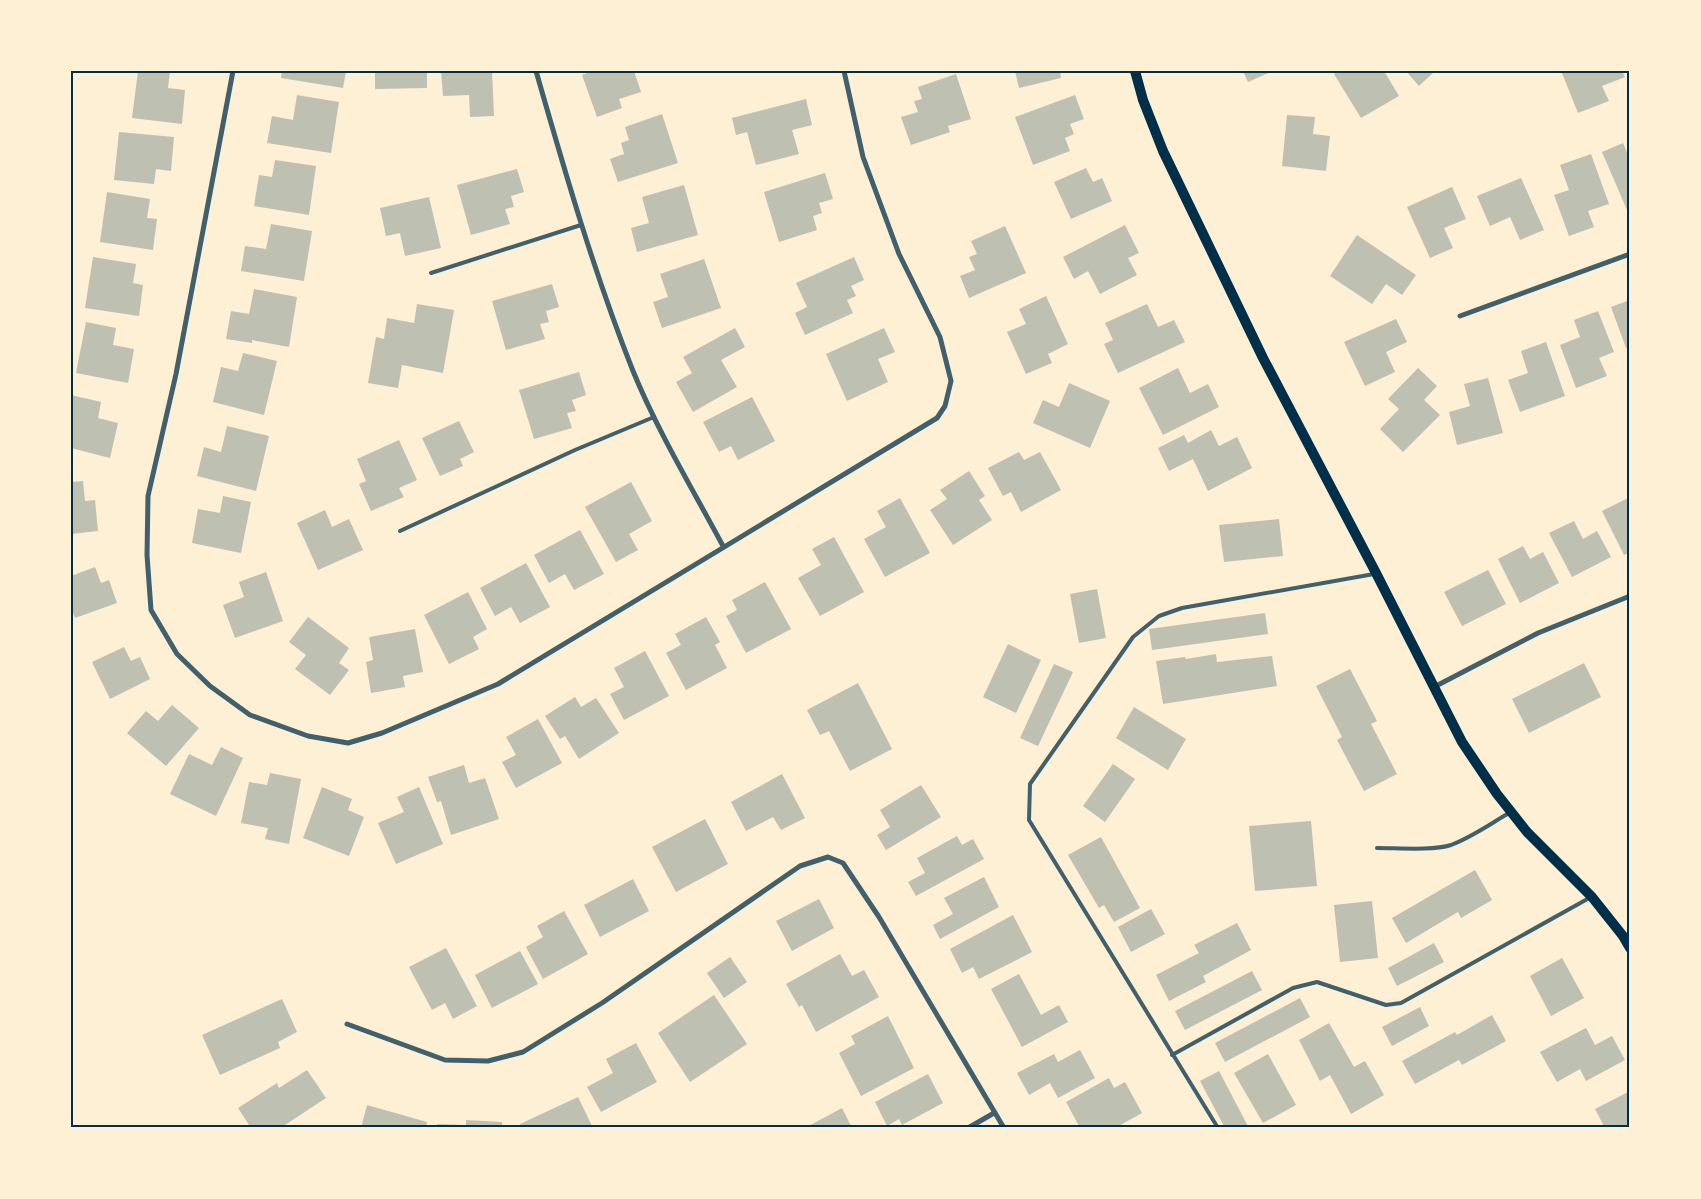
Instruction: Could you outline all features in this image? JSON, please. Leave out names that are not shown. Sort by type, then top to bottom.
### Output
[{"type":"main road","points":[[1135,71],[1142,100],[1163,152],[1277,386],[1376,573],[1462,742],[1497,794],[1527,832],[1592,897],[1623,936],[1630,948]]},
{"type":"street","points":[[233,71],[176,374],[148,496],[147,555],[151,610],[177,654],[210,686],[250,716],[308,736],[348,743],[382,733],[498,684],[937,418],[945,406],[951,381],[940,338],[899,254],[863,157],[844,71]]},
{"type":"street","points":[[536,71],[581,225],[634,372],[654,416],[724,546]]},
{"type":"street","points":[[1460,316],[1630,254]]},
{"type":"street","points":[[1434,687],[1538,633],[1630,596]]},
{"type":"street","points":[[347,1024],[444,1060],[488,1062],[523,1052],[602,1003],[802,866],[828,857],[842,863],[879,917],[1004,1128]]},
{"type":"street","points":[[968,1128],[994,1113]]},
{"type":"lane","points":[[431,273],[581,225]]},
{"type":"lane","points":[[400,531],[575,450],[654,416]]},
{"type":"lane","points":[[1218,1128],[1029,820],[1030,784],[1133,637],[1159,616],[1182,608],[1376,573]]},
{"type":"lane","points":[[1377,848],[1432,848],[1449,845],[1475,834],[1511,811]]},
{"type":"lane","points":[[1172,1055],[1293,988],[1317,982],[1386,1005],[1401,1003],[1592,897]]},
{"type":"building","points":[[138,71],[170,71],[168,88],[185,90],[182,124],[132,118]]},
{"type":"building","points":[[282,71],[346,71],[343,88],[281,78]]},
{"type":"building","points":[[375,71],[427,71],[427,88],[375,89]]},
{"type":"building","points":[[441,71],[492,71],[494,116],[470,117],[469,95],[443,96]]},
{"type":"building","points":[[592,71],[634,71],[641,92],[619,99],[622,108],[597,117],[582,75]]},
{"type":"building","points":[[1015,71],[1060,71],[1061,78],[1019,88]]},
{"type":"building","points":[[1243,71],[1273,71],[1248,82]]},
{"type":"building","points":[[1338,71],[1384,71],[1399,96],[1361,118],[1334,74]]},
{"type":"building","points":[[1406,71],[1435,71],[1419,86]]},
{"type":"building","points":[[1565,71],[1622,71],[1625,77],[1602,86],[1609,101],[1578,113],[1562,73]]},
{"type":"building","points":[[956,74],[971,119],[948,126],[950,132],[911,145],[901,117],[918,112],[914,101],[922,99],[918,87]]},
{"type":"building","points":[[297,95],[339,102],[331,153],[267,143],[272,116],[293,120]]},
{"type":"building","points":[[1075,95],[1084,119],[1070,124],[1074,134],[1065,138],[1070,151],[1033,165],[1015,117]]},
{"type":"building","points":[[806,99],[812,125],[792,130],[799,154],[756,165],[747,132],[736,135],[732,118]]},
{"type":"building","points":[[662,114],[678,163],[618,182],[610,159],[624,154],[621,143],[629,140],[625,127]]},
{"type":"building","points":[[1287,115],[1315,117],[1313,134],[1330,136],[1326,171],[1282,166]]},
{"type":"building","points":[[119,132],[174,137],[171,171],[156,169],[154,184],[114,180]]},
{"type":"building","points":[[1623,143],[1628,155],[1630,154],[1630,217],[1602,152]]},
{"type":"building","points":[[1591,154],[1609,204],[1588,211],[1594,227],[1569,236],[1554,195],[1569,190],[1560,165]]},
{"type":"building","points":[[275,160],[316,166],[309,215],[254,206],[259,175],[272,177]]},
{"type":"building","points":[[1086,168],[1093,182],[1102,178],[1112,201],[1071,219],[1054,182]]},
{"type":"building","points":[[517,169],[524,192],[511,196],[514,207],[505,209],[510,224],[471,235],[457,185]]},
{"type":"building","points":[[825,173],[833,199],[819,203],[822,213],[813,216],[817,230],[779,242],[764,192]]},
{"type":"building","points":[[1521,178],[1544,230],[1520,240],[1510,217],[1490,226],[1477,196]]},
{"type":"building","points":[[684,185],[698,235],[637,252],[631,228],[649,223],[642,197]]},
{"type":"building","points":[[1452,187],[1466,219],[1444,228],[1453,248],[1430,258],[1407,207]]},
{"type":"building","points":[[107,192],[150,199],[147,218],[157,219],[153,250],[100,242]]},
{"type":"building","points":[[429,197],[441,248],[405,256],[400,233],[386,236],[380,208]]},
{"type":"building","points":[[271,224],[312,231],[304,281],[241,271],[245,246],[266,249]]},
{"type":"building","points":[[1125,225],[1139,253],[1128,258],[1137,275],[1100,294],[1088,271],[1074,279],[1063,257]]},
{"type":"building","points":[[1005,226],[1026,273],[969,298],[960,276],[975,270],[969,257],[977,254],[971,241]]},
{"type":"building","points":[[1357,235],[1416,275],[1402,295],[1386,284],[1372,304],[1330,276]]},
{"type":"building","points":[[93,257],[136,264],[133,283],[143,285],[139,316],[85,308]]},
{"type":"building","points":[[854,257],[864,280],[851,286],[856,296],[847,300],[853,313],[805,335],[795,313],[807,307],[796,283]]},
{"type":"building","points":[[704,259],[721,308],[662,328],[653,302],[668,297],[660,274]]},
{"type":"building","points":[[552,284],[559,307],[546,311],[549,322],[540,324],[545,339],[506,350],[492,301]]},
{"type":"building","points":[[254,289],[297,297],[289,347],[252,340],[252,343],[226,339],[231,311],[249,314]]},
{"type":"building","points":[[1046,296],[1068,344],[1048,354],[1052,363],[1026,374],[1007,332],[1026,324],[1019,309]]},
{"type":"building","points":[[1630,300],[1630,347],[1626,348],[1611,307]]},
{"type":"building","points":[[417,304],[454,310],[443,373],[402,365],[398,388],[368,383],[376,337],[384,339],[387,318],[414,323]]},
{"type":"building","points":[[1147,304],[1158,327],[1174,320],[1185,342],[1118,373],[1104,344],[1113,340],[1105,323]]},
{"type":"building","points":[[1598,311],[1614,352],[1599,358],[1607,376],[1576,388],[1560,345],[1580,337],[1574,320]]},
{"type":"building","points":[[1396,319],[1407,342],[1386,352],[1395,372],[1365,386],[1344,342]]},
{"type":"building","points":[[86,322],[116,328],[113,345],[134,349],[128,383],[76,373]]},
{"type":"building","points":[[735,328],[745,347],[721,360],[737,387],[693,412],[676,382],[692,373],[683,357]]},
{"type":"building","points":[[884,328],[895,352],[878,359],[888,382],[847,401],[826,354]]},
{"type":"building","points":[[1546,342],[1565,396],[1520,412],[1508,380],[1528,373],[1521,351]]},
{"type":"building","points":[[243,353],[277,361],[264,415],[213,402],[221,367],[238,371]]},
{"type":"building","points":[[1178,368],[1190,393],[1208,384],[1219,407],[1163,435],[1139,388]]},
{"type":"building","points":[[1418,368],[1437,386],[1424,400],[1440,415],[1403,452],[1380,429],[1399,409],[1388,399]]},
{"type":"building","points":[[579,372],[586,395],[572,400],[576,411],[567,413],[572,428],[534,439],[519,390]]},
{"type":"building","points":[[1488,378],[1503,433],[1457,445],[1449,412],[1470,406],[1464,384]]},
{"type":"building","points":[[1069,383],[1110,401],[1090,448],[1033,423],[1043,400],[1059,407]]},
{"type":"building","points":[[71,395],[101,402],[98,418],[118,423],[110,458],[71,448]]},
{"type":"building","points":[[752,397],[775,441],[738,460],[731,446],[719,452],[703,422]]},
{"type":"building","points":[[459,421],[474,452],[460,459],[463,466],[440,476],[422,438]]},
{"type":"building","points":[[227,426],[269,436],[256,491],[197,476],[204,447],[221,452]]},
{"type":"building","points":[[1211,430],[1219,446],[1237,437],[1252,468],[1208,491],[1193,459],[1169,471],[1158,448],[1184,435],[1188,443]]},
{"type":"building","points":[[399,440],[417,480],[399,488],[404,497],[371,511],[359,484],[366,481],[357,459]]},
{"type":"building","points":[[1019,452],[1024,460],[1040,452],[1061,490],[1021,512],[1011,492],[1003,496],[988,468]]},
{"type":"building","points":[[969,471],[985,496],[979,500],[992,520],[953,545],[930,510],[947,499],[940,490]]},
{"type":"building","points":[[83,481],[85,501],[95,500],[98,531],[71,534],[71,482]]},
{"type":"building","points":[[631,482],[652,521],[629,534],[638,550],[616,562],[585,507]]},
{"type":"building","points":[[223,496],[251,502],[241,553],[192,543],[198,509],[220,513]]},
{"type":"building","points":[[1630,497],[1630,552],[1624,555],[1602,511]]},
{"type":"building","points":[[900,498],[930,553],[885,577],[864,539],[886,527],[877,511]]},
{"type":"building","points":[[325,510],[332,527],[349,519],[363,550],[318,570],[297,523]]},
{"type":"building","points":[[1279,519],[1283,556],[1224,562],[1219,525]]},
{"type":"building","points":[[1574,521],[1583,539],[1597,531],[1611,557],[1572,577],[1549,533]]},
{"type":"building","points":[[580,530],[604,574],[574,590],[565,574],[549,583],[534,555]]},
{"type":"building","points":[[834,537],[864,592],[820,616],[798,578],[821,565],[812,549]]},
{"type":"building","points":[[1523,546],[1530,559],[1543,552],[1559,583],[1520,603],[1498,559]]},
{"type":"building","points":[[526,563],[550,607],[520,623],[511,607],[495,616],[480,588]]},
{"type":"building","points":[[95,567],[101,583],[109,580],[117,603],[75,618],[71,607],[71,576]]},
{"type":"building","points":[[1488,570],[1506,604],[1462,626],[1444,592]]},
{"type":"building","points":[[266,572],[283,621],[235,638],[223,605],[244,597],[239,582]]},
{"type":"building","points":[[765,582],[791,629],[746,653],[726,616],[737,610],[732,600]]},
{"type":"building","points":[[1097,589],[1106,638],[1079,643],[1070,594]]},
{"type":"building","points":[[468,592],[487,629],[473,637],[479,649],[449,664],[424,615]]},
{"type":"building","points":[[1265,613],[1268,634],[1152,650],[1149,629]]},
{"type":"building","points":[[308,617],[349,648],[339,663],[349,670],[330,695],[295,669],[306,655],[289,642]]},
{"type":"building","points":[[706,617],[720,642],[715,645],[727,668],[686,690],[666,653],[681,645],[675,634]]},
{"type":"building","points":[[415,629],[423,672],[403,676],[405,687],[371,693],[366,662],[373,660],[369,637]]},
{"type":"building","points":[[1008,644],[1041,660],[1016,713],[983,697]]},
{"type":"building","points":[[124,647],[131,661],[140,657],[150,679],[110,699],[92,662]]},
{"type":"building","points":[[645,651],[669,696],[624,720],[610,694],[624,687],[614,668]]},
{"type":"building","points":[[1216,654],[1217,662],[1272,656],[1277,686],[1163,704],[1156,661]]},
{"type":"building","points":[[1584,663],[1601,697],[1529,733],[1512,699]]},
{"type":"building","points":[[1054,664],[1073,672],[1038,746],[1020,738]]},
{"type":"building","points":[[1350,669],[1377,721],[1371,724],[1397,774],[1364,791],[1337,740],[1342,737],[1316,686]]},
{"type":"building","points":[[858,683],[892,749],[850,771],[829,731],[820,735],[807,710]]},
{"type":"building","points":[[575,697],[581,707],[596,698],[619,733],[579,759],[565,736],[560,739],[545,716]]},
{"type":"building","points":[[172,705],[199,728],[166,766],[127,733],[146,711],[158,721]]},
{"type":"building","points":[[1134,707],[1186,739],[1168,770],[1116,738]]},
{"type":"building","points":[[538,719],[562,763],[516,788],[502,762],[516,755],[506,737]]},
{"type":"building","points":[[221,747],[243,758],[216,816],[170,794],[189,754],[212,765]]},
{"type":"building","points":[[1113,764],[1135,779],[1105,822],[1083,806]]},
{"type":"building","points":[[464,765],[469,783],[485,778],[499,819],[451,835],[441,801],[437,802],[428,777]]},
{"type":"building","points":[[270,773],[301,779],[289,844],[265,839],[268,828],[241,823],[249,782],[267,785]]},
{"type":"building","points":[[782,774],[805,818],[781,830],[773,817],[746,831],[731,802]]},
{"type":"building","points":[[921,785],[941,817],[886,850],[877,835],[890,827],[880,810]]},
{"type":"building","points":[[322,787],[352,799],[348,810],[364,817],[349,856],[303,838]]},
{"type":"building","points":[[419,787],[443,844],[396,864],[378,823],[404,812],[397,797]]},
{"type":"building","points":[[705,819],[728,864],[676,892],[652,847]]},
{"type":"building","points":[[1311,821],[1317,886],[1255,891],[1249,826]]},
{"type":"building","points":[[957,836],[962,845],[973,839],[984,859],[916,896],[908,882],[925,873],[917,858]]},
{"type":"building","points":[[1101,837],[1140,908],[1114,922],[1104,905],[1099,908],[1068,855]]},
{"type":"building","points":[[1475,870],[1492,900],[1461,918],[1458,912],[1406,943],[1392,918]]},
{"type":"building","points":[[984,877],[999,907],[940,939],[933,925],[953,914],[944,898]]},
{"type":"building","points":[[633,879],[649,911],[600,937],[584,905]]},
{"type":"building","points":[[819,899],[834,928],[792,951],[776,921]]},
{"type":"building","points":[[1372,901],[1378,958],[1340,962],[1334,905]]},
{"type":"building","points":[[1151,909],[1165,934],[1131,952],[1118,927]]},
{"type":"building","points":[[564,911],[588,954],[543,979],[526,947],[543,937],[537,926]]},
{"type":"building","points":[[1013,915],[1032,952],[979,979],[973,967],[962,973],[950,949]]},
{"type":"building","points":[[1237,923],[1251,950],[1203,976],[1206,982],[1169,1001],[1156,975],[1199,953],[1194,945]]},
{"type":"building","points":[[1434,943],[1444,962],[1397,986],[1388,968]]},
{"type":"building","points":[[446,948],[477,1006],[453,1019],[445,1003],[432,1010],[409,967]]},
{"type":"building","points":[[520,951],[538,984],[492,1008],[475,975]]},
{"type":"building","points":[[840,954],[852,976],[864,970],[879,997],[816,1032],[802,1005],[799,1007],[786,984]]},
{"type":"building","points":[[730,957],[747,982],[724,998],[707,973]]},
{"type":"building","points":[[1562,958],[1584,998],[1551,1016],[1530,976]]},
{"type":"building","points":[[1252,971],[1262,990],[1185,1030],[1175,1011]]},
{"type":"building","points":[[1019,974],[1041,1015],[1059,1005],[1068,1022],[1022,1047],[991,989]]},
{"type":"building","points":[[714,995],[747,1044],[690,1082],[658,1033]]},
{"type":"building","points":[[1300,998],[1310,1017],[1225,1062],[1215,1043]]},
{"type":"building","points":[[282,999],[297,1032],[278,1042],[280,1048],[220,1075],[202,1035]]},
{"type":"building","points":[[1420,1007],[1429,1026],[1392,1046],[1382,1027]]},
{"type":"building","points":[[1492,1015],[1506,1041],[1462,1065],[1459,1060],[1415,1084],[1402,1061],[1455,1032],[1457,1035]]},
{"type":"building","points":[[888,1016],[914,1068],[861,1096],[839,1053],[855,1044],[851,1036]]},
{"type":"building","points":[[1329,1023],[1354,1067],[1365,1061],[1384,1095],[1351,1114],[1330,1075],[1320,1081],[1299,1040]]},
{"type":"building","points":[[1586,1028],[1595,1045],[1612,1036],[1625,1060],[1586,1081],[1580,1069],[1557,1082],[1540,1052]]},
{"type":"building","points":[[636,1043],[657,1082],[601,1112],[587,1087],[613,1073],[606,1059]]},
{"type":"building","points":[[1080,1050],[1095,1078],[1058,1098],[1050,1083],[1029,1095],[1017,1073],[1054,1054],[1058,1062]]},
{"type":"building","points":[[1268,1054],[1296,1105],[1263,1123],[1234,1073]]},
{"type":"building","points":[[307,1070],[326,1098],[285,1125],[287,1128],[251,1128],[238,1108],[277,1083],[279,1088]]},
{"type":"building","points":[[1219,1071],[1249,1128],[1225,1128],[1200,1081]]},
{"type":"building","points":[[928,1074],[943,1103],[902,1125],[899,1119],[887,1126],[875,1102]]},
{"type":"building","points":[[1109,1078],[1114,1088],[1125,1082],[1142,1113],[1115,1128],[1076,1128],[1079,1126],[1066,1102]]},
{"type":"building","points":[[1630,1091],[1630,1128],[1605,1128],[1595,1109]]},
{"type":"building","points":[[578,1097],[593,1128],[522,1128],[520,1124]]},
{"type":"building","points":[[367,1105],[427,1122],[426,1128],[361,1128]]},
{"type":"building","points":[[842,1108],[852,1128],[805,1128]]},
{"type":"building","points":[[466,1120],[502,1122],[502,1128],[437,1128],[437,1124],[466,1125]]}]
